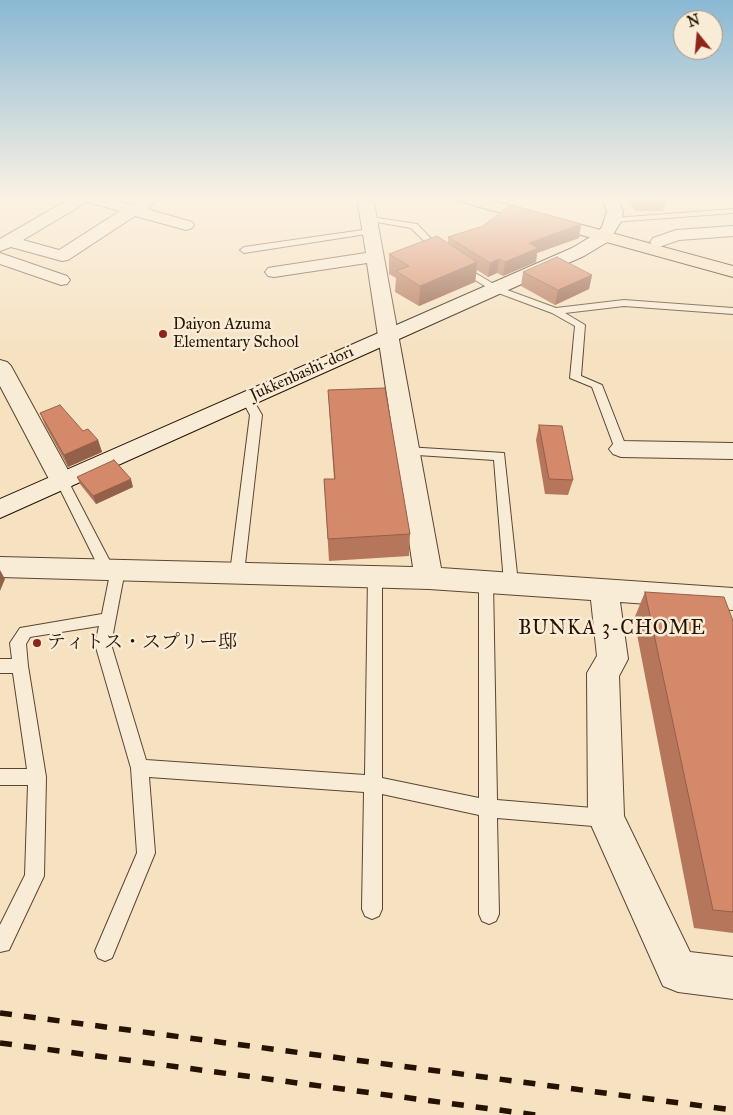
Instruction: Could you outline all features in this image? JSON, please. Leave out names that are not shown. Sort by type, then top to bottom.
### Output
[{"type":"main road","points":[[670,250],[733,272]]},
{"type":"main road","points":[[689,250],[733,262]]},
{"type":"street","points":[[36,250],[62,256],[71,250]]},
{"type":"street","points":[[373,250],[429,578]]},
{"type":"street","name":"Jukkenbashi-dori","points":[[0,508],[581,250]]},
{"type":"street","points":[[274,272],[374,257]]},
{"type":"street","points":[[0,258],[61,280]]},
{"type":"street","points":[[0,366],[62,481]]},
{"type":"street","points":[[621,448],[733,451]]},
{"type":"street","points":[[0,567],[429,578],[733,599]]},
{"type":"street","points":[[604,589],[612,659],[603,673],[606,818],[678,971],[733,978]]},
{"type":"lane","points":[[439,250],[450,261],[496,289],[554,311],[580,325],[575,378],[597,385],[621,448]]},
{"type":"lane","points":[[554,311],[624,303],[733,311]]},
{"type":"lane","points":[[237,573],[256,416],[247,398]]},
{"type":"lane","points":[[406,451],[500,456],[498,582],[486,808],[489,914]]},
{"type":"lane","points":[[62,481],[112,570],[103,644],[140,768],[146,853],[105,951]]},
{"type":"lane","points":[[372,909],[375,577]]},
{"type":"lane","points":[[2,943],[34,876],[37,777],[18,643],[25,632],[106,619]]},
{"type":"lane","points":[[0,666],[20,666]]},
{"type":"lane","points":[[140,768],[372,784],[486,808],[606,818]]},
{"type":"lane","points":[[0,777],[37,777]]},
{"type":"building","points":[[400,250],[459,250],[477,262],[420,286],[396,271],[409,266],[389,254]]},
{"type":"building","points":[[469,250],[533,250],[505,262],[499,259],[490,263]]},
{"type":"building","points":[[557,257],[592,275],[558,290],[523,272]]},
{"type":"building","points":[[385,388],[410,534],[328,539],[324,479],[335,479],[328,390]]},
{"type":"building","points":[[60,405],[83,431],[88,429],[98,440],[64,455],[40,413]]},
{"type":"building","points":[[539,425],[562,426],[573,480],[549,479]]},
{"type":"building","points":[[114,460],[131,479],[93,496],[77,477]]},
{"type":"building","points":[[645,592],[724,597],[733,621],[733,912],[713,910]]},
{"type":"railway","points":[[0,1013],[733,1110]]},
{"type":"railway","points":[[0,1043],[536,1115]]},
{"type":"place","name":"Daiyon Azuma Elementary School","points":[[163,334]]},
{"type":"place","name":"ティトス・スプリー邸","points":[[37,643]]},
{"type":"district","name":"BUNKA 3-CHOME","points":[[612,629]]}]
